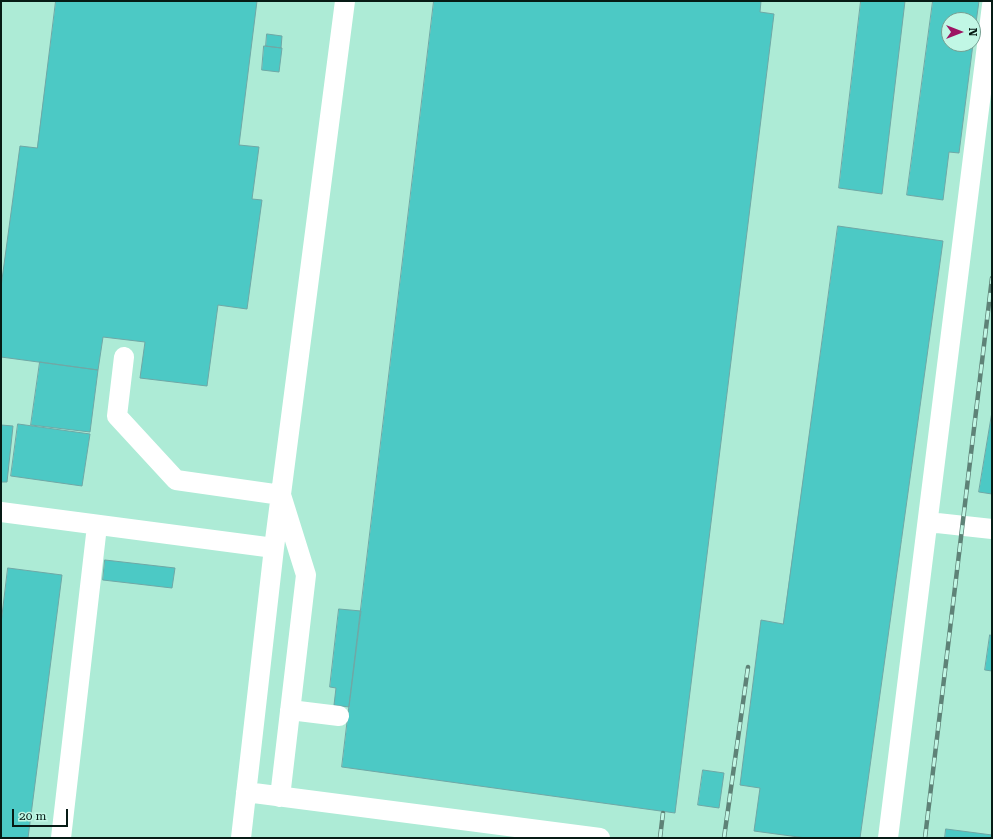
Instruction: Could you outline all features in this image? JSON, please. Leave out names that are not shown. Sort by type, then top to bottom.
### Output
[{"type":"lane","points":[[241,838],[274,548],[345,1]]},
{"type":"lane","points":[[888,838],[928,522],[984,126],[992,3]]},
{"type":"lane","points":[[124,357],[116,416],[176,480],[281,495]]},
{"type":"lane","points":[[280,797],[306,576],[281,495]]},
{"type":"lane","points":[[1,512],[97,526],[274,548]]},
{"type":"lane","points":[[928,522],[992,529]]},
{"type":"lane","points":[[61,838],[97,526]]},
{"type":"lane","points":[[290,710],[339,716]]},
{"type":"lane","points":[[246,792],[600,838]]},
{"type":"shaded area","points":[[1,1],[992,1],[992,838],[1,838]]},
{"type":"building","points":[[56,1],[257,1],[239,145],[259,147],[252,199],[262,200],[247,309],[218,305],[207,386],[140,378],[145,342],[103,337],[98,370],[1,357],[1,287],[20,146],[37,148]]},
{"type":"building","points":[[434,1],[761,1],[760,12],[774,14],[675,813],[342,767]]},
{"type":"building","points":[[861,1],[905,1],[882,194],[839,188]]},
{"type":"building","points":[[933,1],[979,1],[977,12],[941,12],[941,52],[972,52],[959,153],[949,152],[943,200],[907,195]]},
{"type":"building","points":[[267,34],[282,36],[281,48],[266,46]]},
{"type":"building","points":[[264,46],[282,48],[279,72],[262,70]]},
{"type":"building","points":[[838,226],[943,241],[860,838],[806,838],[754,831],[760,788],[740,785],[761,620],[783,624]]},
{"type":"building","points":[[40,362],[98,370],[90,432],[31,425]]},
{"type":"building","points":[[992,412],[992,494],[979,492]]},
{"type":"building","points":[[18,424],[90,434],[82,486],[11,476]]},
{"type":"building","points":[[1,425],[13,426],[7,482],[1,482]]},
{"type":"building","points":[[105,560],[175,568],[172,588],[103,580]]},
{"type":"building","points":[[8,568],[62,575],[28,838],[1,838],[1,624]]},
{"type":"building","points":[[339,609],[361,611],[349,707],[334,705],[336,688],[330,687]]},
{"type":"building","points":[[990,635],[992,636],[992,671],[985,670]]},
{"type":"building","points":[[703,770],[724,773],[719,808],[698,805]]},
{"type":"building","points":[[946,829],[992,835],[992,838],[945,838]]},
{"type":"railway","points":[[925,838],[992,278]]},
{"type":"railway","points":[[724,838],[748,667]]},
{"type":"railway","points":[[660,838],[663,813]]}]
